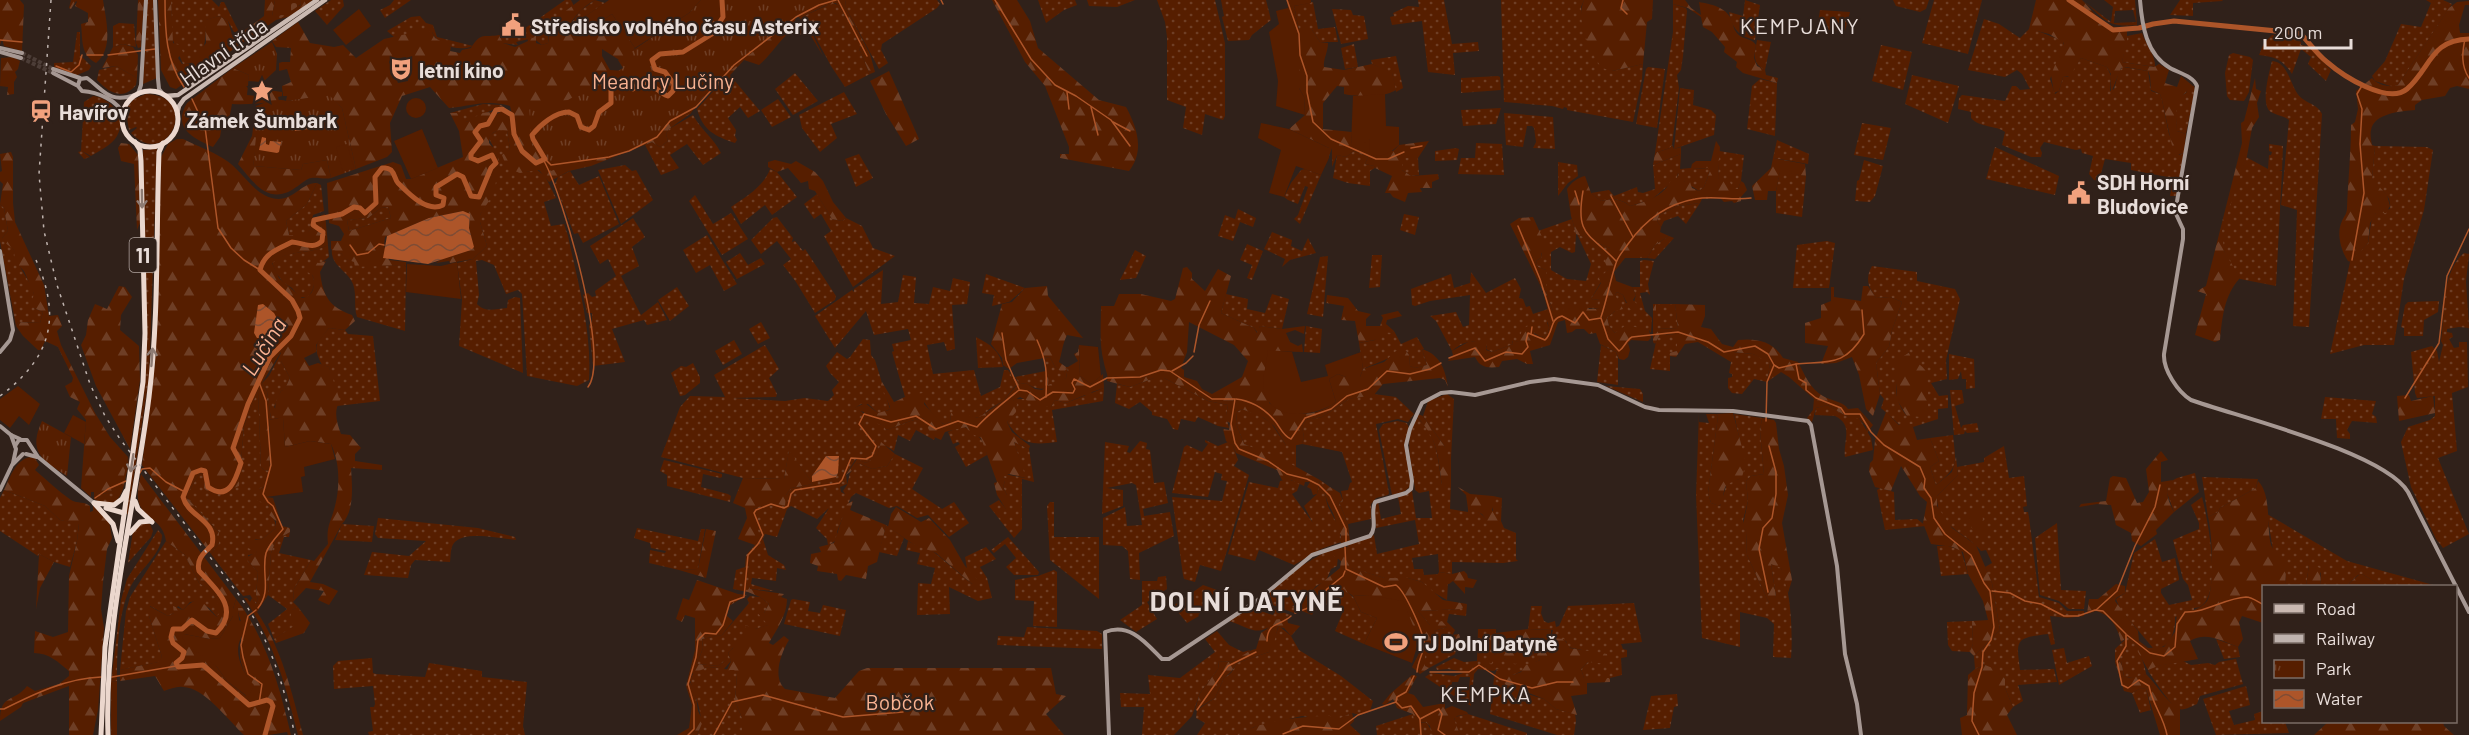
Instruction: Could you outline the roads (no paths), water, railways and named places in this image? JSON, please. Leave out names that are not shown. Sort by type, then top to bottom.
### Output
[{"type":"highway","points":[[123,116],[126,106],[137,95],[149,91],[164,95],[174,105],[177,114]]},
{"type":"highway","name":"11","points":[[108,735],[111,648],[153,355],[159,155],[163,143],[174,132],[177,114]]},
{"type":"highway","name":"11","points":[[101,735],[105,647],[142,395],[145,349],[141,154],[125,130],[123,116]]},
{"type":"highway","points":[[135,142],[150,146],[163,143]]},
{"type":"highway","points":[[95,504],[110,506],[119,503],[129,481]]},
{"type":"highway","points":[[127,537],[137,524],[144,521],[152,522],[138,509],[135,493]]},
{"type":"highway","points":[[95,504],[124,513],[128,519],[127,537]]},
{"type":"highway","points":[[95,504],[116,529],[118,551]]},
{"type":"main road","points":[[164,95],[178,95],[317,0]]},
{"type":"main road","name":"Hlavní třída","points":[[177,114],[184,99],[325,0]]},
{"type":"street","points":[[123,116],[120,108],[115,104],[87,91],[81,91],[78,86],[53,71],[87,78],[114,98],[137,95],[141,85],[146,0]]},
{"type":"street","points":[[155,0],[158,85],[164,95]]},
{"type":"street","points":[[2140,0],[2141,15],[2149,43],[2162,62],[2193,80],[2197,86],[2176,207],[2184,236],[2163,356],[2167,371],[2184,395],[2191,400],[2325,443],[2389,473],[2401,482],[2408,492],[2455,585]]},
{"type":"street","points":[[0,50],[21,55]]},
{"type":"street","points":[[78,86],[81,78]]},
{"type":"street","points":[[87,91],[92,87],[92,82]]},
{"type":"street","points":[[0,251],[13,330],[10,340],[0,352]]},
{"type":"street","points":[[1109,735],[1105,632],[1118,630],[1135,633],[1162,659],[1168,660],[1258,600],[1312,555],[1370,536],[1374,529],[1372,508],[1375,502],[1406,493],[1411,489],[1407,436],[1417,410],[1428,398],[1451,392],[1475,395],[1530,382],[1554,380],[1598,385],[1645,407],[1659,410],[1733,411],[1775,418],[1803,419],[1810,423],[1837,566],[1845,654],[1857,704],[1861,735]]},
{"type":"street","points":[[0,426],[11,435],[27,440],[38,457],[95,504]]},
{"type":"street","points":[[11,435],[16,447],[24,454],[38,457]]},
{"type":"street","points":[[0,490],[21,439]]},
{"type":"street","points":[[12,465],[30,446]]},
{"type":"street","points":[[2457,588],[2469,612]]},
{"type":"water","points":[[314,117],[316,128],[295,131],[293,120]]},
{"type":"water","points":[[262,137],[266,138],[266,144],[269,145],[270,141],[281,142],[279,152],[259,150]]},
{"type":"water","points":[[463,211],[470,214],[469,228],[474,247],[471,250],[428,264],[383,258],[387,236],[429,218]]},
{"type":"water","points":[[263,304],[274,313],[280,324],[271,337],[257,338],[254,333],[258,305]]},
{"type":"water","points":[[826,456],[839,456],[836,477],[812,482],[812,476]]},
{"type":"waterway","points":[[165,0],[166,35],[170,56],[184,87]]},
{"type":"waterway","name":"Lučina","points":[[265,735],[273,706],[271,702],[267,700],[249,705],[203,665],[178,667],[176,663],[182,658],[184,652],[173,643],[171,637],[173,629],[182,629],[192,620],[207,631],[216,633],[226,616],[223,600],[198,567],[200,560],[212,545],[211,530],[190,509],[183,497],[193,473],[201,470],[205,471],[208,487],[215,491],[226,490],[234,482],[241,463],[233,448],[248,404],[270,357],[291,336],[300,318],[292,300],[260,270],[265,259],[272,252],[292,242],[312,246],[319,244],[322,241],[323,232],[313,225],[314,220],[342,214],[354,207],[360,208],[365,213],[376,203],[375,177],[382,168],[391,170],[397,182],[407,192],[431,206],[443,205],[444,198],[436,195],[436,187],[457,174],[463,177],[471,196],[479,197],[491,168],[496,163],[492,155],[478,161],[471,158],[471,154],[481,141],[475,132],[480,126],[488,124],[496,110],[502,109],[512,115],[514,134],[522,151],[536,163],[545,159],[532,135],[539,127],[553,117],[569,112],[577,116],[581,127],[589,130],[594,126],[599,112],[611,103],[611,86],[615,83],[633,89],[647,83],[668,96],[673,91],[674,84],[665,72],[655,69],[652,60],[660,54],[683,52],[712,34],[723,17],[722,0]]},
{"type":"waterway","points":[[545,159],[551,165],[609,157],[629,151],[657,137],[670,121],[696,107],[734,65],[796,17],[819,5],[836,0]]},
{"type":"waterway","points":[[838,0],[867,56]]},
{"type":"waterway","points":[[941,0],[943,4]]},
{"type":"waterway","points":[[995,0],[1031,59],[1055,85],[1076,96],[1111,120],[1130,146]]},
{"type":"waterway","points":[[1287,0],[1299,34],[1300,55],[1307,76],[1307,92],[1313,122],[1331,139],[1376,159],[1388,159],[1404,152]]},
{"type":"waterway","points":[[1623,0],[1621,8],[1627,14]]},
{"type":"waterway","name":"Lučina","points":[[2069,0],[2113,30],[2139,28],[2174,21],[2297,33],[2302,35],[2334,68],[2366,87],[2389,94],[2407,89],[2432,57],[2446,44],[2469,39]]},
{"type":"waterway","points":[[2465,39],[2463,59],[2469,78]]},
{"type":"waterway","points":[[0,40],[22,42]]},
{"type":"waterway","points":[[108,55],[155,49]]},
{"type":"waterway","points":[[56,66],[71,72],[79,65],[82,55]]},
{"type":"waterway","points":[[87,55],[103,55]]},
{"type":"waterway","points":[[2352,260],[2364,193],[2360,144],[2362,109],[2357,94],[2363,84]]},
{"type":"waterway","points":[[1067,92],[1069,109]]},
{"type":"waterway","points":[[192,99],[205,127],[218,228],[231,248],[260,270]]},
{"type":"waterway","points":[[1091,107],[1098,135]]},
{"type":"waterway","points":[[1113,122],[1130,131]]},
{"type":"waterway","points":[[1411,148],[1422,146]]},
{"type":"waterway","points":[[544,161],[572,239],[589,311],[593,370],[588,387]]},
{"type":"waterway","points":[[1575,191],[1579,204]]},
{"type":"waterway","points":[[1583,191],[1581,206],[1583,226],[1592,239],[1616,261]]},
{"type":"waterway","points":[[1611,196],[1633,237]]},
{"type":"waterway","points":[[1601,317],[1618,258],[1635,235],[1657,214],[1684,201],[1695,199],[1751,198]]},
{"type":"waterway","points":[[1518,226],[1540,279],[1553,321]]},
{"type":"waterway","points":[[2405,398],[2439,343],[2447,276],[2469,229]]},
{"type":"waterway","points":[[350,245],[357,255],[368,253],[379,244],[384,245]]},
{"type":"waterway","points":[[1194,352],[1199,325],[1210,301]]},
{"type":"waterway","points":[[1796,364],[1827,362],[1850,352],[1864,334],[1862,310]]},
{"type":"waterway","points":[[1449,358],[1475,348],[1485,361],[1506,352],[1522,354],[1528,347],[1526,341],[1528,333],[1545,340],[1555,320],[1562,316],[1575,323],[1583,312],[1589,320],[1601,318],[1608,339],[1619,351],[1632,337],[1678,332],[1708,342],[1724,352],[1755,346],[1768,354],[1774,365],[1779,368],[1796,364],[1799,379],[1806,383],[1806,390],[1816,398],[1841,408],[1845,414],[1860,414],[1871,432],[1884,445],[1920,467],[1925,479],[1924,488],[1931,498],[1934,518],[1945,534],[1971,555],[1990,591],[1994,627],[1991,640],[1983,652],[1982,667],[1974,693],[1972,721],[1979,735]]},
{"type":"waterway","points":[[1531,334],[1532,327]]},
{"type":"waterway","points":[[1002,333],[1006,360],[1019,389]]},
{"type":"waterway","points":[[1037,340],[1046,368],[1046,397]]},
{"type":"waterway","points":[[1172,371],[1193,356]]},
{"type":"waterway","points":[[1236,399],[1262,409],[1291,439],[1305,418],[1331,409],[1347,396],[1368,389],[1387,371],[1410,374],[1430,369],[1441,363]]},
{"type":"waterway","points":[[1766,421],[1767,382],[1774,365]]},
{"type":"waterway","points":[[688,735],[694,729],[694,705],[688,684],[696,657],[698,640],[705,633],[716,634],[723,625],[730,602],[744,597],[748,555],[763,535],[754,513],[771,504],[784,508],[788,506],[791,494],[795,490],[839,483],[851,458],[866,459],[872,456],[876,446],[859,424],[864,414],[891,422],[916,416],[936,429],[958,421],[977,427],[1019,390],[1027,391],[1040,400],[1053,392],[1073,393],[1074,379],[1090,387],[1107,378],[1140,377],[1161,370],[1170,371],[1212,399],[1235,399],[1231,424],[1235,443],[1239,449],[1268,461],[1287,474],[1319,485],[1330,496],[1346,529],[1346,542]]},
{"type":"waterway","points":[[258,608],[264,595],[266,553],[283,529],[273,506],[263,494],[271,465],[266,401],[259,382]]},
{"type":"waterway","points":[[1768,592],[1759,549],[1763,528],[1772,518],[1776,494],[1776,472],[1769,446]]},
{"type":"waterway","points":[[140,473],[142,469],[150,468],[166,482],[185,492]]},
{"type":"waterway","points":[[95,498],[126,481]]},
{"type":"waterway","points":[[2096,610],[2117,591],[2135,546],[2155,507],[2160,485]]},
{"type":"waterway","points":[[1345,547],[1346,569],[1384,587],[1396,585],[1409,604],[1418,623],[1424,645],[1417,672]]},
{"type":"waterway","points":[[1295,613],[1316,605],[1327,589],[1343,576],[1345,571]]},
{"type":"waterway","points":[[1992,591],[2010,593],[2025,601],[2041,604],[2064,616],[2078,616],[2095,610],[2103,611],[2126,634],[2126,646],[2117,661],[2122,685],[2128,688],[2139,680],[2149,686],[2167,735]]},
{"type":"waterway","points":[[2127,635],[2150,653],[2164,656],[2175,647],[2177,624],[2185,612],[2193,612],[2246,597],[2262,604]]},
{"type":"waterway","points":[[256,610],[248,616],[241,645],[248,674],[262,684],[259,704]]},
{"type":"waterway","points":[[1267,641],[1269,630],[1291,616]]},
{"type":"waterway","points":[[1197,710],[1228,666],[1256,652]]},
{"type":"waterway","points":[[1430,672],[1469,672],[1479,665],[1500,679],[1532,688],[1557,682],[1573,682]]},
{"type":"waterway","points":[[112,677],[176,666]]},
{"type":"waterway","points":[[1414,676],[1406,692],[1397,697],[1396,702],[1402,708],[1411,706],[1420,719],[1439,709],[1442,714],[1438,730],[1445,735]]},
{"type":"waterway","points":[[0,709],[63,684],[101,677]]},
{"type":"waterway","points":[[714,735],[732,702],[763,695],[843,717],[903,712]]},
{"type":"waterway","points":[[1283,734],[1303,726],[1339,729],[1358,715],[1396,702]]},
{"type":"waterway","points":[[1420,719],[1421,735]]},
{"type":"tunnel","points":[[22,53],[53,69]]},
{"type":"tunnel","points":[[21,58],[53,73]]},
{"type":"railway","points":[[51,0],[39,174],[44,231],[57,285],[90,384],[105,416],[250,611],[274,662],[295,735]]},
{"type":"railway","points":[[0,396],[31,367],[41,352],[47,336],[49,300],[36,260]]},
{"type":"place","name":"Středisko volného času Asterix","points":[[513,25]]},
{"type":"place","name":"letní kino","points":[[401,69]]},
{"type":"place","name":"Zámek Šumbark","points":[[262,91]]},
{"type":"place","name":"Havířov","points":[[41,111]]},
{"type":"place","name":"SDH Horní Bludovice","points":[[2079,193]]},
{"type":"place","name":"TJ Dolní Datyně","points":[[1396,642]]},
{"type":"district","name":"KEMPJANY","points":[[1800,25]]},
{"type":"district","name":"DOLNÍ DATYNĚ","points":[[1247,600]]},
{"type":"district","name":"KEMPKA","points":[[1486,693]]},
{"type":"park label","name":"Meandry Lučiny","points":[[663,80]]},
{"type":"park label","name":"Bobčok","points":[[900,701]]}]
